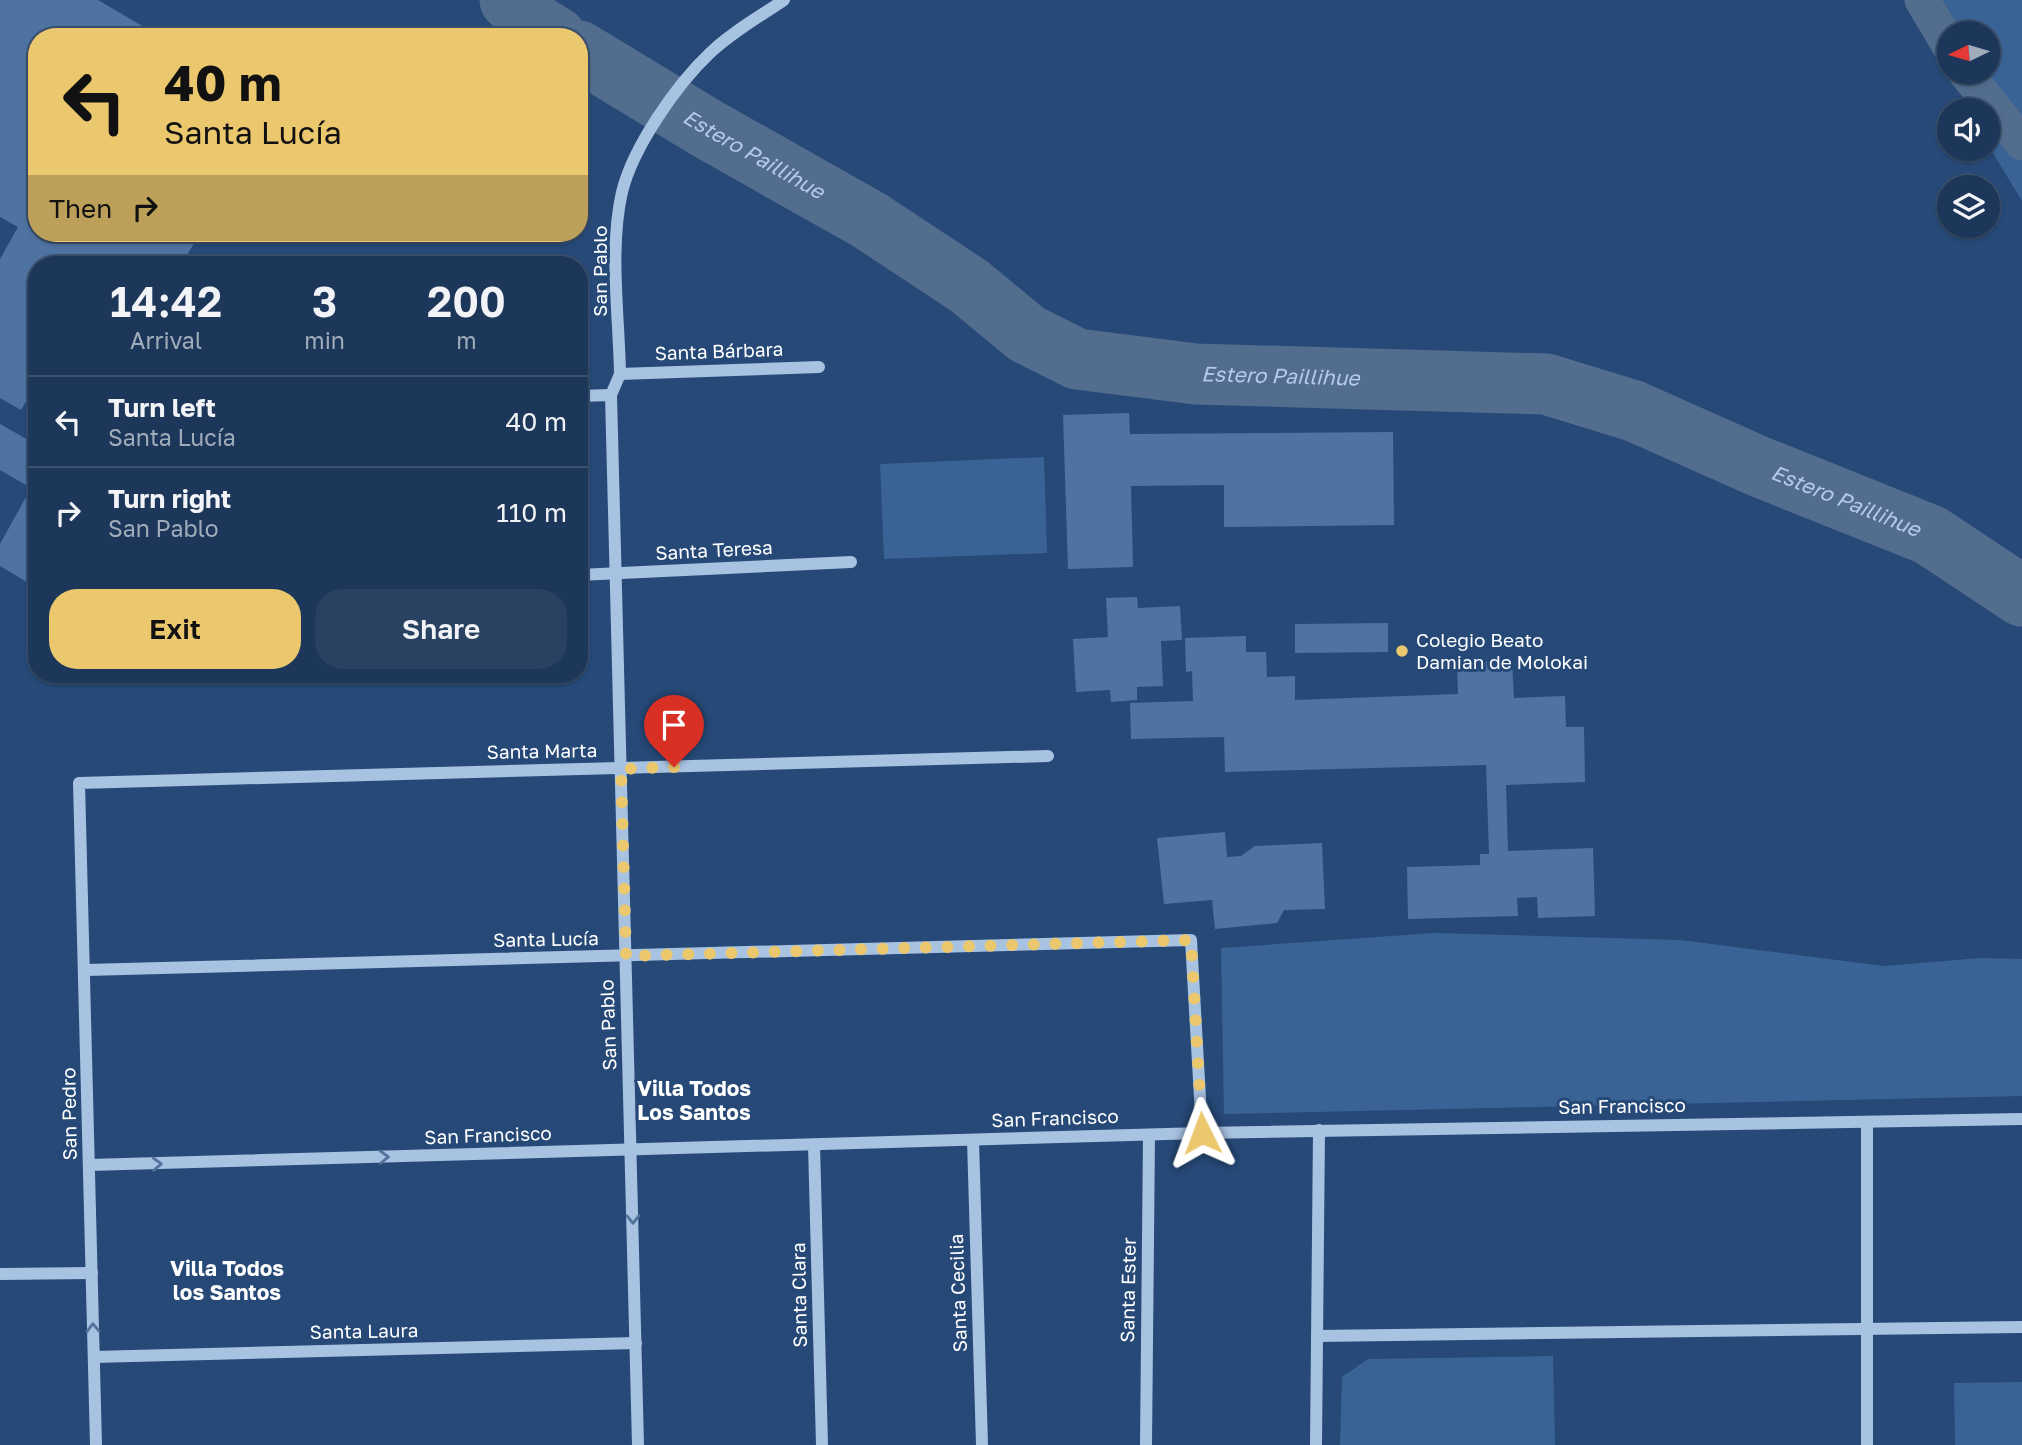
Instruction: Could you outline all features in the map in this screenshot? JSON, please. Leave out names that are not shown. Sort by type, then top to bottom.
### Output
[{"type":"street","name":"San Pablo","points":[[638,1445],[611,395],[621,374],[618,224],[622,192],[632,164],[688,76],[731,35],[784,0]]},
{"type":"street","name":"Santa Bárbara","points":[[621,374],[819,367]]},
{"type":"street","points":[[588,396],[611,395]]},
{"type":"street","name":"Santa Teresa","points":[[588,575],[851,562]]},
{"type":"street","name":"Santa Marta","points":[[79,783],[1048,756]]},
{"type":"street","name":"San Pedro","points":[[79,783],[86,970],[96,1445]]},
{"type":"street","name":"Santa Lucía","points":[[86,970],[1191,940],[1202,1133]]},
{"type":"street","name":"San Francisco","points":[[89,1166],[1319,1130],[2022,1119]]},
{"type":"street","points":[[1867,1122],[1867,1445]]},
{"type":"street","points":[[1317,1445],[1319,1130]]},
{"type":"street","name":"Santa Ester","points":[[1146,1445],[1149,1135]]},
{"type":"street","name":"Santa Cecilia","points":[[974,1140],[982,1445]]},
{"type":"street","name":"Santa Clara","points":[[814,1145],[822,1445]]},
{"type":"street","points":[[0,1274],[92,1273]]},
{"type":"street","points":[[1317,1336],[2022,1326]]},
{"type":"street","name":"Santa Laura","points":[[94,1357],[636,1343]]},
{"type":"shaded area","points":[[1933,0],[2022,0],[2022,201],[1998,161],[2000,161],[2000,98],[1970,98],[1965,84],[2000,84],[2000,21],[1941,21]]},
{"type":"shaded area","points":[[1044,457],[1047,553],[884,559],[880,464]]},
{"type":"shaded area","points":[[1434,933],[1680,940],[1884,966],[1980,958],[2022,959],[2022,1096],[1224,1114],[1221,948]]},
{"type":"shaded area","points":[[1553,1356],[1555,1445],[1340,1445],[1342,1377],[1368,1359]]},
{"type":"shaded area","points":[[2022,1382],[2022,1445],[1955,1445],[1954,1383]]},
{"type":"building","points":[[0,0],[98,0],[146,28],[28,28],[28,242],[195,242],[187,256],[28,256],[28,398],[21,410],[0,398],[0,259],[18,227],[0,217]]},
{"type":"building","points":[[1129,413],[1130,434],[1393,432],[1394,525],[1224,527],[1224,485],[1131,486],[1133,567],[1068,569],[1063,415]]},
{"type":"building","points":[[0,424],[28,440],[28,486],[0,470]]},
{"type":"building","points":[[28,493],[28,583],[0,566],[0,544]]},
{"type":"building","points":[[1137,597],[1138,608],[1180,606],[1182,640],[1161,641],[1163,686],[1137,687],[1137,700],[1111,702],[1110,690],[1076,692],[1073,639],[1108,637],[1106,598]]},
{"type":"building","points":[[1388,623],[1388,652],[1295,653],[1295,624]]},
{"type":"building","points":[[1246,636],[1246,652],[1266,652],[1267,677],[1295,676],[1295,700],[1458,694],[1457,663],[1512,661],[1514,698],[1565,696],[1566,727],[1584,727],[1585,782],[1506,785],[1508,851],[1593,848],[1595,916],[1538,918],[1537,897],[1517,898],[1518,916],[1408,919],[1407,867],[1480,865],[1480,854],[1489,854],[1486,765],[1225,772],[1224,737],[1131,739],[1130,703],[1193,701],[1192,671],[1186,672],[1185,638]]},
{"type":"building","points":[[1225,832],[1227,857],[1241,856],[1255,846],[1322,843],[1325,909],[1284,910],[1277,923],[1215,929],[1212,900],[1164,904],[1157,838]]},
{"type":"waterway","name":"Estero Paillihue","points":[[510,0],[541,28]]},
{"type":"waterway","points":[[1922,0],[1937,25]]},
{"type":"waterway","name":"Estero Paillihue","points":[[588,56],[706,128],[869,220],[969,286],[1027,334],[1077,359],[1196,374],[1546,384],[1634,411],[1760,467],[1930,535],[2022,596]]},
{"type":"waterway","points":[[1975,84],[2022,143]]},
{"type":"place","name":"Colegio Beato Damian de Molokai","points":[[1402,651]]},
{"type":"district","name":"Villa Todos Los Santos","points":[[694,1101]]},
{"type":"district","name":"Villa Todos los Santos","points":[[227,1281]]},
{"type":"route","points":[[674,767],[621,769],[626,956],[1191,940],[1202,1133]]}]
